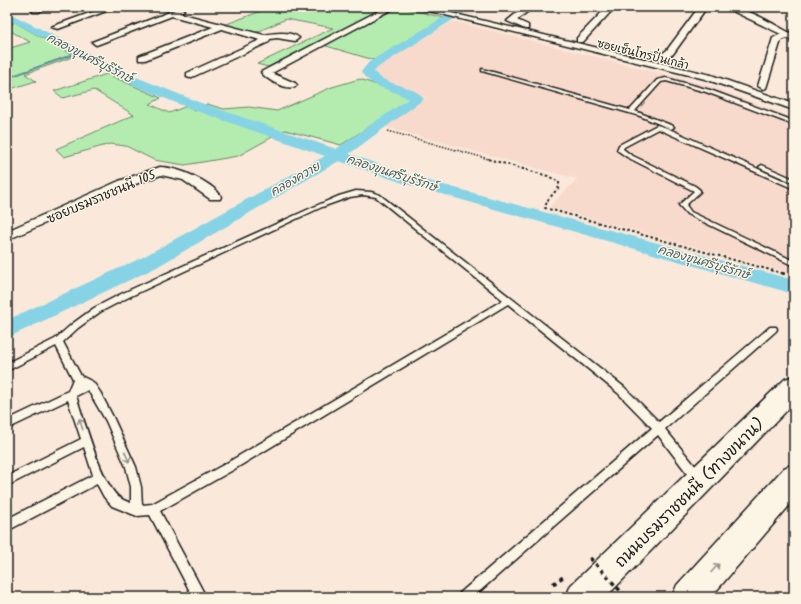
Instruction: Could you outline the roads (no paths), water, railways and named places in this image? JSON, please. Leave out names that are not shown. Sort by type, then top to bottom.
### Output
[{"type":"main road","name":"ถนนบรมราชชนนี (ทางขนาน)","points":[[583,597],[794,386]]},
{"type":"main road","points":[[689,597],[794,478]]},
{"type":"street","points":[[36,10],[44,7]]},
{"type":"street","points":[[55,27],[113,7]]},
{"type":"street","points":[[96,42],[187,7]]},
{"type":"street","points":[[292,85],[269,76],[266,72],[392,7]]},
{"type":"street","name":"ซอยเซ็นโทรปิ่นเกล้า","points":[[417,7],[484,24],[506,27],[708,77],[794,108]]},
{"type":"street","points":[[529,7],[511,22],[520,26],[652,57],[665,56],[670,52],[703,7]]},
{"type":"street","points":[[580,40],[611,7]]},
{"type":"street","points":[[728,7],[743,12],[791,37]]},
{"type":"street","points":[[171,13],[264,38],[277,36],[295,38]]},
{"type":"street","name":"ซอยเซ็นโทรปิ่นเกล้า","points":[[484,24],[499,31],[705,82],[794,115]]},
{"type":"street","points":[[142,58],[220,27]]},
{"type":"street","points":[[763,86],[777,38],[791,37]]},
{"type":"street","points":[[190,75],[266,40],[264,38]]},
{"type":"street","name":"ซอยบรมราชชนนี 105","points":[[7,236],[123,184],[160,171],[168,171],[186,177],[215,196]]},
{"type":"lane","points":[[484,70],[631,112],[657,121],[794,180]]},
{"type":"lane","points":[[631,112],[659,81],[666,78],[701,88],[794,123]]},
{"type":"lane","points":[[794,187],[657,127],[621,146],[620,150],[629,156],[693,187],[698,191],[682,205],[689,213],[794,264]]},
{"type":"lane","points":[[7,367],[58,341],[97,310],[126,295],[320,206],[360,192],[371,193],[378,196],[621,390],[659,429],[700,481]]},
{"type":"lane","points":[[78,379],[71,395],[99,477],[108,493],[116,502],[137,511],[154,509],[229,468],[509,300]]},
{"type":"lane","points":[[464,597],[773,329]]},
{"type":"lane","points":[[58,341],[78,379],[90,385],[98,395],[104,407],[131,467],[136,487],[137,511]]},
{"type":"lane","points":[[7,425],[90,385]]},
{"type":"lane","points":[[7,481],[86,441]]},
{"type":"lane","points":[[7,525],[99,477]]},
{"type":"lane","points":[[154,509],[200,597]]},
{"type":"waterway","name":"คลองควาย","points":[[338,155],[417,99],[405,92],[385,85],[372,78],[367,72],[373,65],[468,7]]},
{"type":"waterway","name":"คลองขุนศรีบุรีรักษ์","points":[[7,15],[132,80],[196,106],[338,155]]},
{"type":"waterway","points":[[7,78],[81,52]]},
{"type":"waterway","name":"คลองควาย","points":[[7,330],[148,263],[338,155]]},
{"type":"waterway","name":"คลองขุนศรีบุรีรักษ์","points":[[338,155],[412,181],[794,287]]}]
